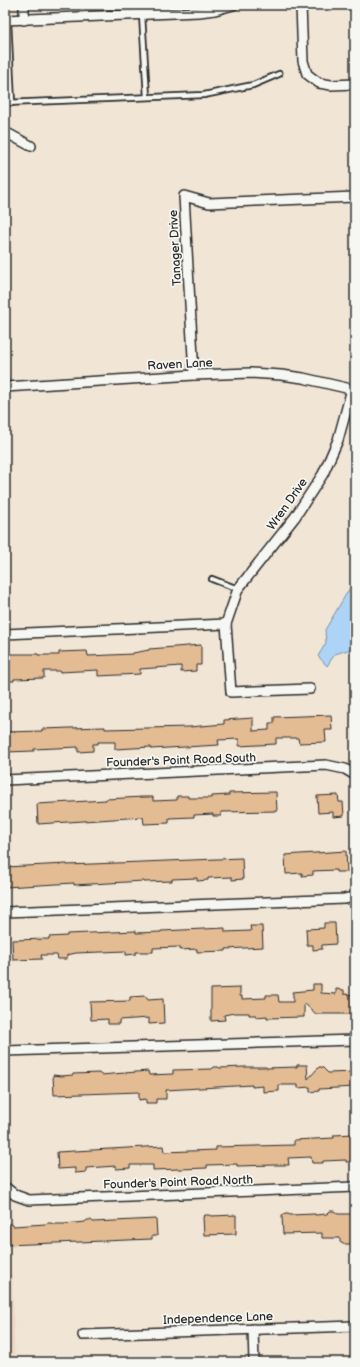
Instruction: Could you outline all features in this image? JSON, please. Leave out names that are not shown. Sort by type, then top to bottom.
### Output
[{"type":"street","points":[[24,5],[24,20]]},
{"type":"street","points":[[6,20],[215,10],[233,5]]},
{"type":"street","points":[[301,5],[303,61],[307,74],[319,83],[331,85],[355,84]]},
{"type":"street","points":[[5,132],[31,146]]},
{"type":"street","name":"Tanager Drive","points":[[194,375],[184,196],[209,203],[355,197]]},
{"type":"street","name":"Raven Lane","points":[[5,387],[194,375],[251,373],[303,378],[354,390]]},
{"type":"street","name":"Wren Drive","points":[[310,689],[231,692],[226,624],[238,589],[295,517],[323,474],[338,440],[354,390]]},
{"type":"street","points":[[5,634],[226,624]]},
{"type":"street","name":"Founder's Point Road South","points":[[5,780],[326,766],[345,769],[355,775]]},
{"type":"street","points":[[5,912],[344,899],[355,897]]},
{"type":"street","points":[[5,1050],[355,1040]]},
{"type":"street","name":"Founder's Point Road North","points":[[5,1187],[15,1195],[29,1200],[355,1187]]},
{"type":"street","name":"Independence Lane","points":[[82,1335],[355,1326]]},
{"type":"street","points":[[253,1329],[254,1362]]},
{"type":"lane","points":[[142,14],[147,97]]},
{"type":"lane","points":[[6,20],[12,103]]},
{"type":"lane","points":[[5,104],[204,95],[253,85],[279,74]]},
{"type":"lane","points":[[212,580],[238,589]]},
{"type":"shaded area","points":[[5,1274],[12,1274],[15,1362],[5,1362]]},
{"type":"water","points":[[355,579],[355,650],[348,650],[335,654],[327,666],[318,656],[326,643],[325,630]]},
{"type":"building","points":[[201,645],[201,665],[196,665],[196,671],[181,672],[181,666],[140,669],[140,674],[98,676],[98,670],[60,672],[44,671],[44,678],[14,679],[14,681],[5,681],[5,654],[59,655],[59,652],[87,651],[88,656],[133,654],[149,649]]},
{"type":"building","points":[[331,715],[332,730],[325,730],[326,742],[299,743],[298,738],[276,738],[276,744],[239,746],[239,739],[218,740],[219,745],[151,749],[151,747],[115,749],[115,742],[98,742],[98,744],[93,744],[93,751],[78,752],[78,747],[6,752],[5,732],[105,727],[105,729],[189,727],[224,724],[224,720],[253,718],[253,731],[269,730],[269,723],[274,723],[274,717]]},
{"type":"building","points":[[276,792],[277,811],[221,812],[221,816],[213,816],[213,814],[194,815],[194,817],[169,818],[169,823],[144,824],[143,817],[38,824],[37,804],[143,797],[153,797],[153,801],[177,800],[177,796],[188,796],[188,798],[212,798],[212,796],[229,795],[229,793]]},
{"type":"building","points":[[338,795],[339,802],[343,802],[344,816],[333,817],[333,812],[318,813],[317,796]]},
{"type":"building","points":[[346,851],[347,872],[336,872],[336,870],[313,871],[313,875],[302,876],[302,873],[286,874],[285,855]]},
{"type":"building","points":[[242,858],[243,879],[232,880],[232,877],[208,878],[208,880],[197,881],[197,878],[172,879],[172,881],[74,885],[74,883],[5,887],[5,867]]},
{"type":"building","points":[[324,923],[335,923],[336,944],[322,945],[322,949],[313,950],[313,945],[307,945],[306,929],[324,928]]},
{"type":"building","points":[[250,926],[262,926],[263,947],[197,952],[197,949],[180,950],[180,947],[153,948],[153,952],[136,952],[136,954],[126,955],[126,951],[76,953],[67,955],[67,959],[58,959],[57,955],[41,955],[42,959],[13,960],[12,940],[49,939],[49,937],[67,936],[67,934],[136,931],[136,933],[225,928],[225,932],[251,931]]},
{"type":"building","points":[[313,984],[321,984],[321,993],[336,994],[336,989],[344,990],[344,994],[355,995],[355,1014],[316,1014],[304,1003],[304,1017],[267,1018],[267,1016],[256,1017],[256,1015],[249,1015],[249,1013],[234,1013],[224,1015],[225,1020],[211,1021],[211,989],[240,988],[240,996],[242,996],[242,999],[266,998],[266,995],[278,995],[279,1002],[293,1002],[292,992],[313,990]]},
{"type":"building","points":[[145,996],[148,1000],[163,999],[164,1023],[149,1024],[149,1018],[119,1020],[119,1024],[108,1024],[108,1019],[91,1020],[90,1002],[130,1001],[130,997]]},
{"type":"building","points":[[297,1065],[307,1065],[308,1079],[319,1067],[322,1067],[328,1073],[355,1072],[355,1086],[319,1089],[319,1091],[310,1092],[310,1087],[298,1088],[298,1085],[279,1085],[279,1091],[263,1092],[263,1086],[252,1087],[252,1085],[166,1090],[166,1099],[156,1099],[156,1103],[146,1103],[146,1099],[139,1100],[139,1092],[54,1095],[53,1075],[61,1076],[99,1073],[101,1075],[148,1071],[149,1075],[173,1074],[173,1070],[212,1069],[214,1067],[266,1068],[297,1067]]},
{"type":"building","points":[[355,1134],[355,1162],[346,1162],[346,1160],[312,1163],[311,1157],[288,1158],[289,1165],[207,1165],[207,1168],[153,1170],[153,1165],[130,1165],[130,1168],[116,1169],[116,1166],[86,1168],[86,1172],[75,1173],[75,1168],[58,1169],[57,1152],[163,1146],[164,1152],[216,1150],[216,1147],[294,1145],[294,1140],[334,1138],[333,1135]]},
{"type":"building","points":[[330,1211],[334,1211],[338,1214],[354,1214],[354,1230],[352,1230],[352,1241],[350,1244],[343,1244],[340,1242],[340,1238],[322,1238],[322,1233],[283,1234],[282,1216],[285,1214],[315,1215],[327,1214]]},
{"type":"building","points":[[205,1215],[236,1215],[236,1234],[204,1235],[203,1217]]},
{"type":"building","points":[[156,1219],[157,1236],[152,1236],[152,1239],[6,1245],[6,1227],[8,1224],[12,1224],[13,1226],[48,1223],[64,1224],[85,1222],[87,1220],[91,1220],[93,1222]]}]
